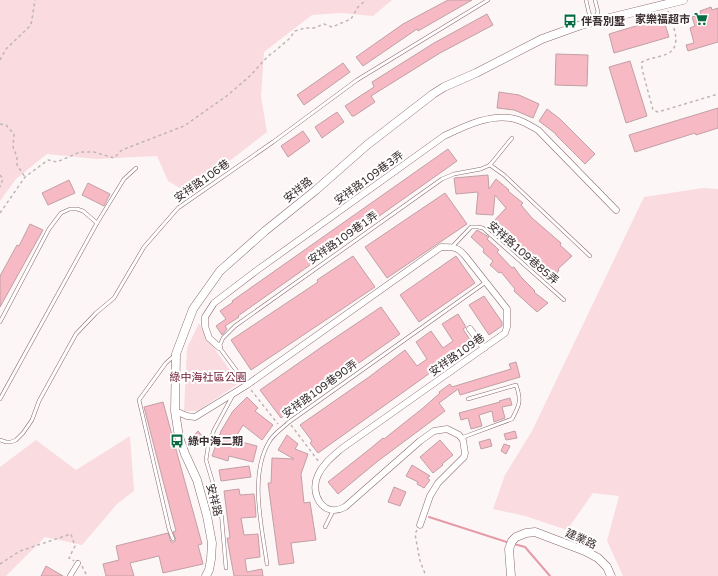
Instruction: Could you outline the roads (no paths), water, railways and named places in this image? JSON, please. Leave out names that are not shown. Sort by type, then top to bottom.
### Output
[{"type":"street","name":"安祥路","points":[[209,574],[212,543],[207,516],[197,480],[179,437],[175,411],[176,354],[193,309],[220,270],[373,141],[444,87],[463,80],[542,39],[594,22],[683,0]]},
{"type":"street","name":"安祥路109巷3弄","points":[[219,347],[209,338],[205,326],[206,317],[214,303],[256,271],[444,136],[463,126],[485,120],[502,118],[515,119],[528,124],[538,130],[616,210]]},
{"type":"street","points":[[175,411],[187,416],[195,417],[247,385],[441,247],[452,247]]},
{"type":"street","name":"安祥路109巷","points":[[333,510],[319,503],[315,491],[317,476],[326,462],[341,449],[505,333],[508,327],[507,310],[461,251],[452,247]]},
{"type":"street","points":[[470,329],[484,348]]},
{"type":"street","points":[[333,510],[338,511],[345,507],[420,441],[434,431],[447,429],[459,435],[463,440],[465,453],[464,457],[438,483],[430,496],[420,525]]},
{"type":"street","name":"建業路","points":[[511,576],[510,549],[512,541],[516,537],[526,533],[535,532],[585,551],[598,558],[607,567],[611,576]]},
{"type":"street","points":[[70,576],[78,563]]},
{"type":"lane","name":"安祥路106巷","points":[[0,440],[11,442],[16,440],[23,433],[32,420],[42,395],[76,334],[96,313],[114,298],[144,247],[178,208],[273,142],[357,80],[488,0]]},
{"type":"lane","points":[[586,0],[589,13],[594,22]]},
{"type":"lane","points":[[594,22],[598,12],[595,0]]},
{"type":"lane","points":[[512,138],[490,165],[504,175],[590,256]]},
{"type":"lane","name":"安祥路109巷1弄","points":[[219,347],[223,338],[235,326],[442,179],[454,174],[481,169],[490,165]]},
{"type":"lane","points":[[0,399],[124,179],[136,168]]},
{"type":"lane","points":[[0,322],[50,229],[61,213],[70,209],[77,209],[83,211],[98,224]]},
{"type":"lane","name":"安祥路109巷85弄","points":[[452,247],[471,227],[483,228],[564,300]]},
{"type":"lane","name":"安祥路109巷90弄","points":[[267,564],[258,492],[258,476],[262,457],[270,440],[289,422],[486,282]]},
{"type":"lane","name":"安祥路109巷3弄","points":[[219,347],[247,385]]},
{"type":"lane","points":[[173,539],[169,529],[139,400],[166,363],[176,354]]},
{"type":"lane","points":[[461,438],[512,419],[520,404],[516,385],[468,399]]},
{"type":"lane","points":[[226,568],[221,510],[206,460],[208,447],[214,430],[235,392]]},
{"type":"lane","points":[[325,527],[333,510]]},
{"type":"waterway","points":[[429,517],[510,543]]},
{"type":"waterway","points":[[514,544],[525,547],[550,576]]},
{"type":"place","name":"家樂福超市","points":[[701,19]]},
{"type":"place","name":"伴吾別墅","points":[[570,21]]},
{"type":"place","name":"綠中海二期","points":[[177,441]]},
{"type":"park label","name":"綠中海社區公園","points":[[208,377]]}]
